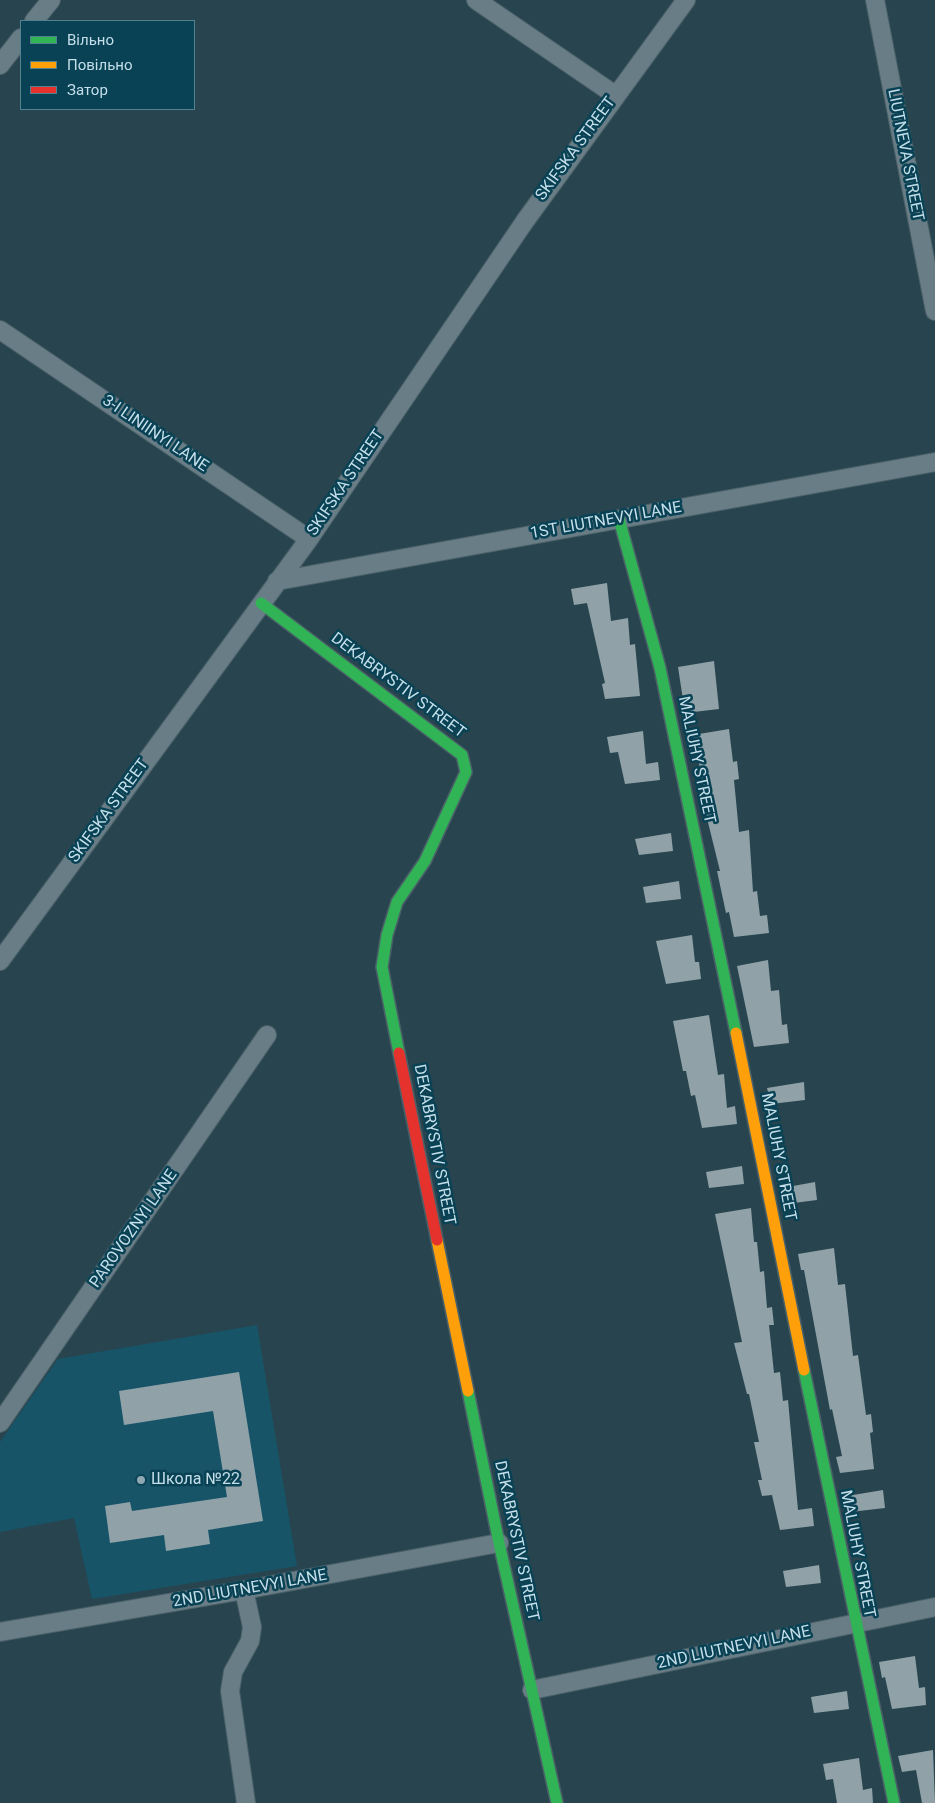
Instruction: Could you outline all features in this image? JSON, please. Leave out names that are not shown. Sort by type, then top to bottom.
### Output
[{"type":"street","points":[[35,20],[51,0]]},
{"type":"street","points":[[476,0],[615,95]]},
{"type":"street","name":"SKIFSKA STREET","points":[[0,961],[309,539],[519,229],[686,0]]},
{"type":"street","name":"LIUTNEVA STREET","points":[[875,0],[935,311]]},
{"type":"street","points":[[0,65],[20,39]]},
{"type":"street","name":"3-I LINIINYI LANE","points":[[0,330],[309,539]]},
{"type":"street","name":"1ST LIUTNEVYI LANE","points":[[277,581],[935,462]]},
{"type":"street","name":"MALIUHY STREET","points":[[619,519],[660,668],[753,1113],[855,1623],[894,1803]]},
{"type":"street","name":"DEKABRYSTIV STREET","points":[[261,603],[462,755],[466,772],[426,861],[397,902],[387,934],[382,967],[499,1543],[557,1803]]},
{"type":"street","name":"PAROVOZNYI LANE","points":[[0,1423],[267,1035]]},
{"type":"street","name":"2ND LIUTNEVYI LANE","points":[[0,1632],[499,1543]]},
{"type":"street","points":[[244,1590],[252,1628],[250,1641],[234,1672],[230,1691],[246,1803]]},
{"type":"street","name":"2ND LIUTNEVYI LANE","points":[[532,1690],[935,1607]]},
{"type":"shaded area","name":"Школа №22","points":[[257,1325],[297,1566],[92,1599],[74,1518],[0,1532],[0,1442],[58,1359]]},
{"type":"building","points":[[607,583],[611,621],[628,618],[630,645],[635,644],[640,696],[605,699],[602,684],[605,683],[587,603],[574,605],[571,589]]},
{"type":"building","points":[[714,661],[719,709],[685,713],[678,667]]},
{"type":"building","points":[[729,729],[733,762],[737,761],[739,779],[734,780],[739,832],[749,830],[753,892],[757,891],[760,916],[767,915],[769,933],[734,937],[729,912],[726,913],[717,871],[720,871],[703,802],[707,801],[693,735]]},
{"type":"building","points":[[643,731],[646,764],[658,762],[660,780],[625,784],[618,752],[610,753],[607,737]]},
{"type":"building","points":[[671,833],[673,851],[639,855],[635,839]]},
{"type":"building","points":[[679,881],[681,899],[646,903],[643,887]]},
{"type":"building","points":[[692,935],[695,962],[699,962],[701,979],[666,984],[656,941]]},
{"type":"building","points":[[768,960],[771,991],[779,990],[782,1025],[787,1024],[789,1043],[754,1047],[737,966]]},
{"type":"building","points":[[709,1015],[718,1075],[724,1074],[727,1108],[735,1106],[737,1124],[702,1128],[695,1095],[691,1096],[686,1071],[683,1071],[673,1021]]},
{"type":"building","points":[[804,1082],[805,1100],[771,1104],[767,1088]]},
{"type":"building","points":[[742,1166],[744,1184],[709,1188],[706,1172]]},
{"type":"building","points":[[815,1182],[817,1200],[786,1204],[782,1188]]},
{"type":"building","points":[[751,1208],[754,1242],[757,1242],[760,1272],[764,1271],[767,1308],[772,1307],[774,1325],[769,1325],[774,1373],[780,1372],[783,1401],[788,1400],[798,1510],[812,1508],[814,1526],[780,1530],[772,1495],[762,1496],[758,1480],[762,1480],[754,1442],[759,1442],[749,1394],[747,1394],[734,1343],[742,1342],[715,1214]]},
{"type":"building","points":[[834,1248],[838,1285],[845,1284],[853,1356],[858,1355],[866,1415],[871,1414],[873,1432],[870,1433],[874,1469],[840,1473],[836,1457],[842,1456],[832,1409],[830,1410],[804,1270],[801,1270],[798,1254]]},
{"type":"building","points":[[239,1372],[263,1521],[208,1530],[210,1544],[166,1551],[164,1535],[110,1543],[105,1506],[130,1502],[132,1511],[227,1497],[213,1411],[124,1425],[119,1391]]},
{"type":"building","points":[[883,1490],[885,1508],[850,1512],[847,1496]]},
{"type":"building","points":[[819,1565],[821,1583],[786,1587],[783,1571]]},
{"type":"building","points":[[915,1656],[919,1688],[925,1687],[926,1705],[892,1709],[885,1677],[882,1678],[879,1662]]},
{"type":"building","points":[[847,1691],[849,1709],[814,1713],[811,1697]]},
{"type":"building","points":[[933,1750],[935,1803],[922,1803],[916,1770],[902,1772],[898,1756]]},
{"type":"building","points":[[859,1758],[863,1790],[872,1788],[873,1803],[837,1803],[833,1779],[826,1780],[823,1764]]},
{"type":"traffic: fast","points":[[619,519],[660,668],[736,1033]]},
{"type":"traffic: fast","points":[[261,603],[462,755],[466,772],[425,861],[397,902],[387,935],[382,967],[399,1053]]},
{"type":"traffic: fast","points":[[804,1370],[894,1803]]},
{"type":"traffic: fast","points":[[468,1391],[499,1543],[557,1803]]},
{"type":"traffic: slow","points":[[736,1033],[804,1370]]},
{"type":"traffic: slow","points":[[437,1240],[468,1391]]},
{"type":"traffic: jam","points":[[399,1053],[437,1240]]},
{"type":"place","name":"Школа №22","points":[[141,1480]]}]
